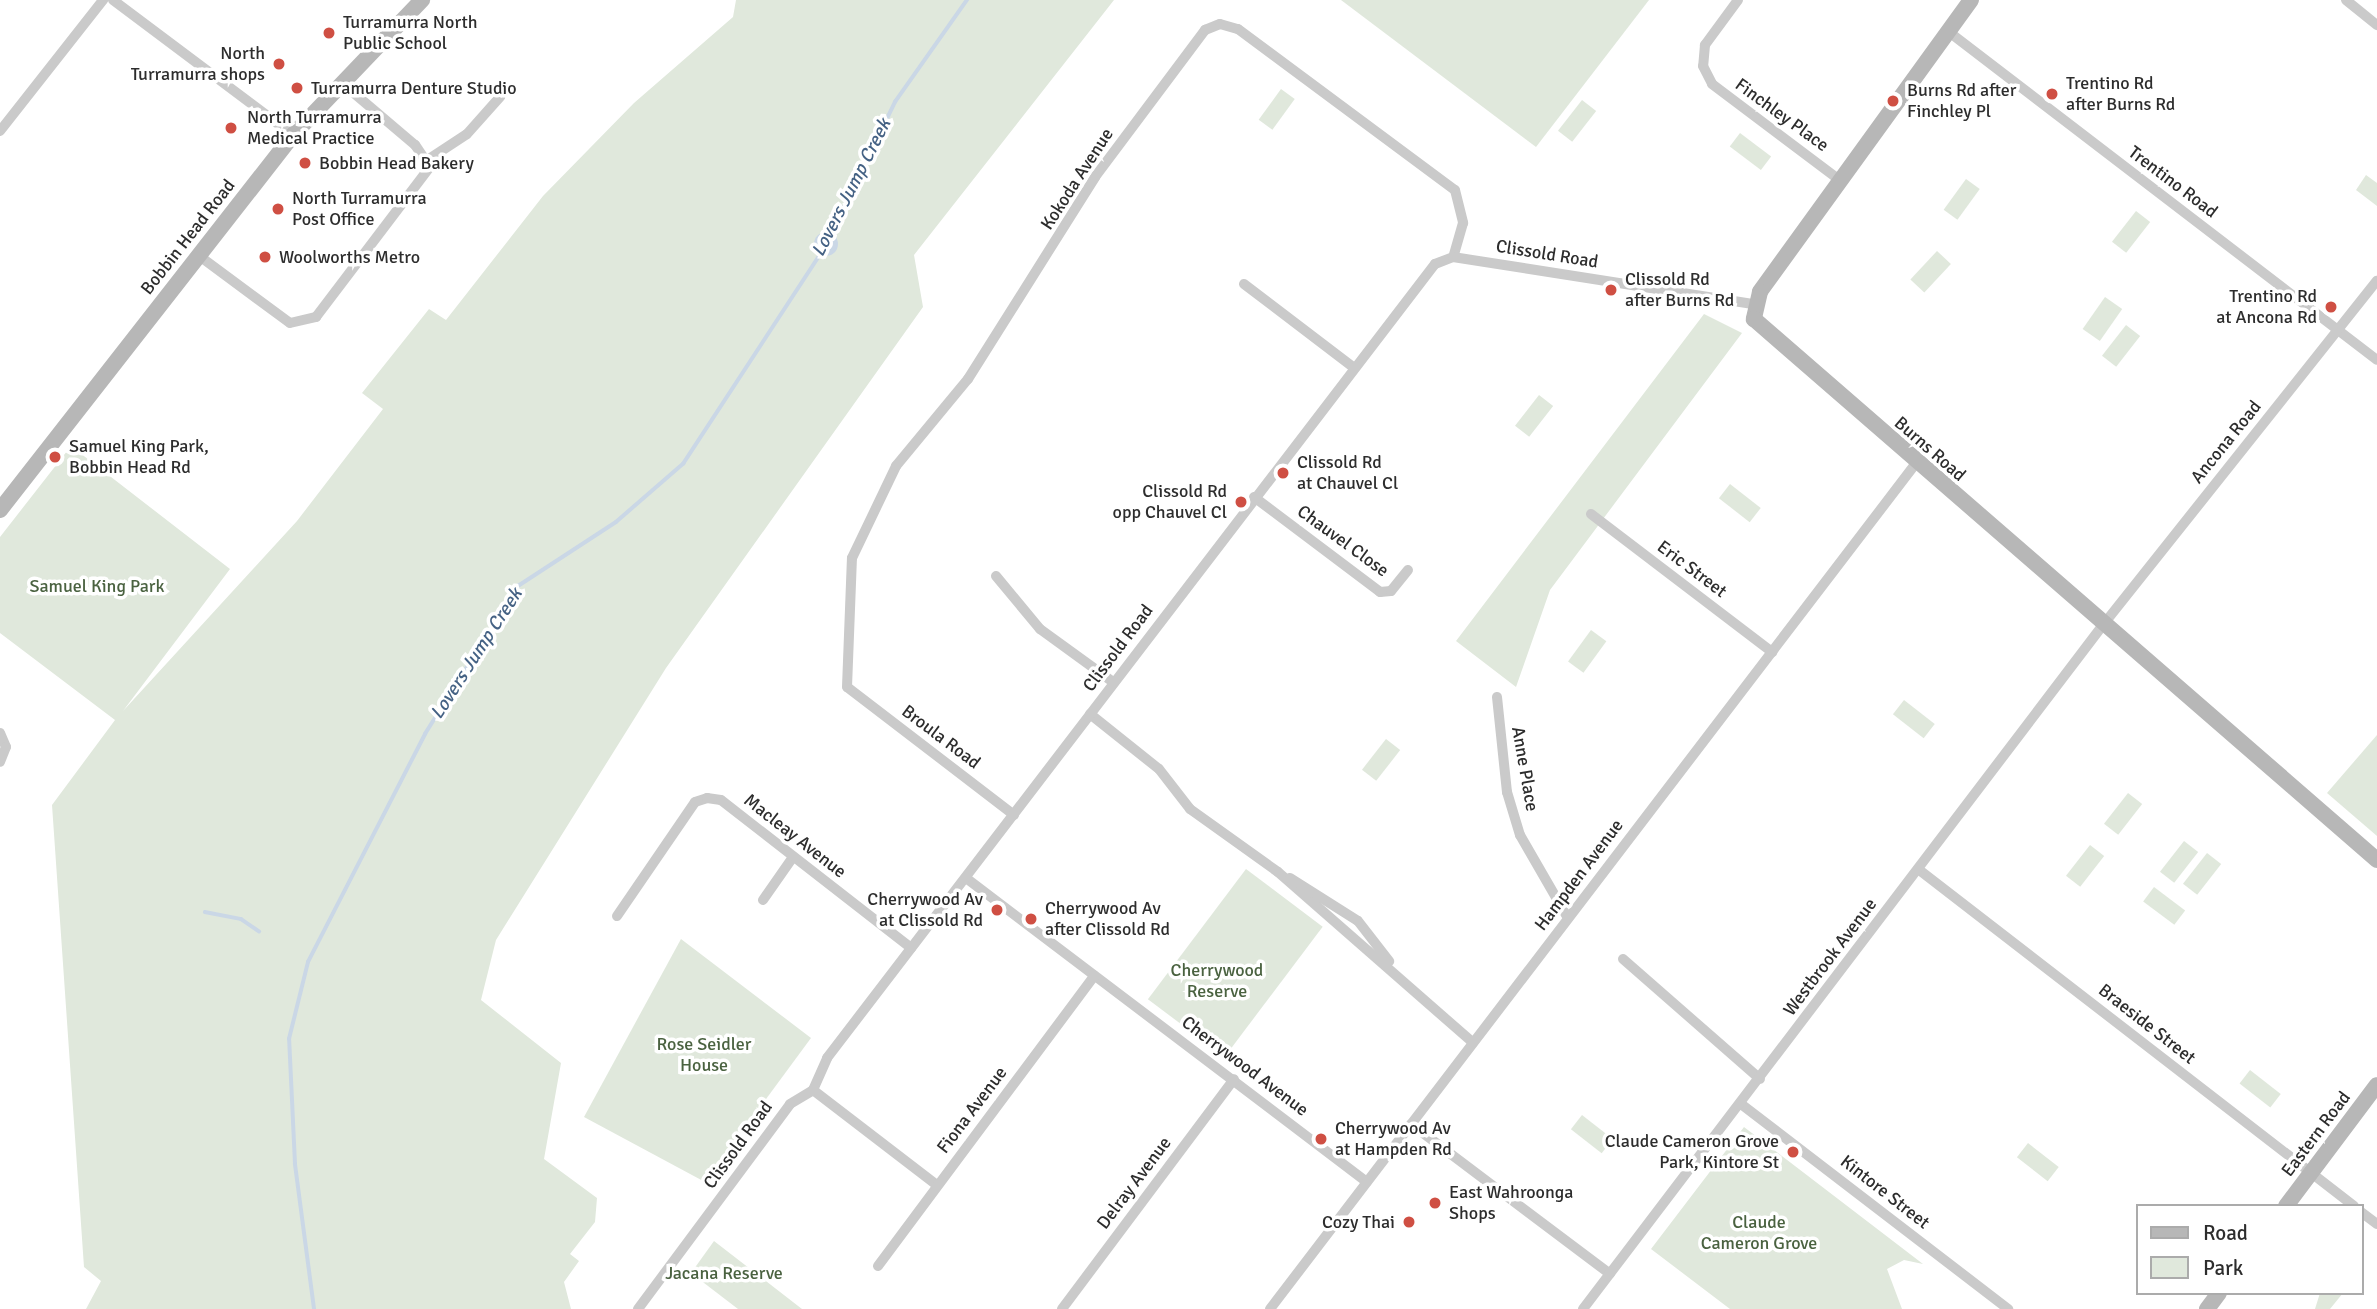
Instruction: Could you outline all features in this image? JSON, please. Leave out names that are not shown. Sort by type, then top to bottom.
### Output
[{"type":"main road","name":"Bobbin Head Road","points":[[0,510],[293,135],[422,0]]},
{"type":"main road","points":[[1754,304],[1971,0]]},
{"type":"main road","name":"Burns Road","points":[[1754,304],[1758,326],[2377,860]]},
{"type":"main road","name":"Eastern Road","points":[[2288,1204],[2377,1086]]},
{"type":"street","points":[[0,131],[103,0]]},
{"type":"street","points":[[113,0],[293,135]]},
{"type":"street","name":"Finchley Place","points":[[1738,0],[1705,45],[1703,66],[1712,84],[1842,182]]},
{"type":"street","points":[[2346,0],[2377,24]]},
{"type":"street","name":"Kokoda Avenue","points":[[847,687],[852,558],[896,466],[968,379],[1095,177],[1205,30],[1220,24],[1238,29],[1455,190],[1463,223],[1453,257]]},
{"type":"street","name":"Trentino Road","points":[[1949,32],[2377,360]]},
{"type":"street","points":[[342,83],[429,159]]},
{"type":"street","points":[[198,255],[282,318],[310,323],[420,183],[429,159],[467,134],[500,97]]},
{"type":"street","name":"Clissold Road","points":[[638,1309],[790,1104],[813,1090],[815,1074],[1425,272],[1453,257],[1754,304]]},
{"type":"street","name":"Ancona Road","points":[[2103,625],[2377,281]]},
{"type":"street","points":[[1244,284],[1353,368]]},
{"type":"street","name":"Hampden Avenue","points":[[1270,1309],[1916,463]]},
{"type":"street","name":"Chauvel Close","points":[[1254,497],[1380,592],[1391,591],[1408,570]]},
{"type":"street","name":"Eric Street","points":[[1591,514],[1772,652]]},
{"type":"street","points":[[996,576],[1040,629],[1113,682]]},
{"type":"street","name":"Westbrook Avenue","points":[[1585,1308],[2103,625]]},
{"type":"street","name":"Broula Road","points":[[847,687],[1014,815]]},
{"type":"street","name":"Anne Place","points":[[1497,697],[1506,781],[1520,835],[1568,918]]},
{"type":"street","points":[[1090,714],[1159,769],[1190,809],[1278,872],[1358,921],[1408,986],[1473,1043]]},
{"type":"street","points":[[0,733],[6,747],[0,762]]},
{"type":"street","name":"Macleay Avenue","points":[[617,916],[695,802],[721,800],[911,948]]},
{"type":"street","points":[[763,900],[793,858]]},
{"type":"street","name":"Braeside Street","points":[[1918,869],[2351,1204]]},
{"type":"street","name":"Cherrywood Avenue","points":[[966,878],[1367,1182]]},
{"type":"street","points":[[1623,959],[1760,1079]]},
{"type":"street","name":"Fiona Avenue","points":[[878,1266],[1094,976]]},
{"type":"street","name":"Delray Avenue","points":[[1062,1309],[1234,1079]]},
{"type":"street","points":[[813,1090],[937,1185]]},
{"type":"street","name":"Kintore Street","points":[[1741,1104],[2008,1309]]},
{"type":"street","points":[[1412,1124],[1610,1275]]},
{"type":"green space","name":"Samuel King Park","points":[[736,0],[1114,0],[914,255],[923,307],[666,668],[496,940],[481,1000],[561,1063],[544,1159],[597,1198],[595,1222],[570,1254],[579,1261],[564,1282],[571,1309],[86,1309],[101,1281],[84,1267],[52,805],[115,720],[0,633],[0,537],[71,446],[230,569],[123,711],[297,521],[383,409],[362,393],[429,309],[446,320],[543,196],[634,103],[733,17]]},
{"type":"green space","points":[[1341,0],[1649,0],[1536,147]]},
{"type":"green space","points":[[1281,89],[1295,99],[1272,130],[1259,120]]},
{"type":"green space","points":[[1582,100],[1596,111],[1572,142],[1558,131]]},
{"type":"green space","points":[[1740,133],[1771,156],[1761,170],[1730,147]]},
{"type":"green space","points":[[2366,175],[2377,183],[2377,206],[2356,190]]},
{"type":"green space","points":[[1966,179],[1980,189],[1957,220],[1944,210]]},
{"type":"green space","points":[[2136,211],[2150,222],[2126,253],[2112,242]]},
{"type":"green space","points":[[1937,251],[1951,264],[1924,292],[1910,280]]},
{"type":"green space","points":[[2105,297],[2122,309],[2100,341],[2083,329]]},
{"type":"green space","points":[[1704,314],[1742,333],[1550,590],[1516,687],[1456,641]]},
{"type":"green space","points":[[2126,325],[2140,336],[2116,367],[2102,356]]},
{"type":"green space","points":[[1539,395],[1553,406],[1529,437],[1515,426]]},
{"type":"green space","points":[[1730,484],[1761,508],[1750,522],[1719,498]]},
{"type":"green space","points":[[1591,630],[1606,641],[1583,673],[1568,662]]},
{"type":"green space","points":[[1904,700],[1935,724],[1924,738],[1893,714]]},
{"type":"green space","points":[[2377,735],[2377,836],[2327,793]]},
{"type":"green space","points":[[1386,739],[1400,750],[1376,781],[1362,770]]},
{"type":"green space","points":[[2128,793],[2142,804],[2118,835],[2104,824]]},
{"type":"green space","points":[[2184,841],[2198,852],[2174,883],[2160,872]]},
{"type":"green space","points":[[2090,845],[2104,856],[2080,887],[2066,876]]},
{"type":"green space","points":[[2207,853],[2221,864],[2197,895],[2183,884]]},
{"type":"green space","name":"Cherrywood Reserve","points":[[1246,869],[1323,927],[1225,1057],[1148,999]]},
{"type":"green space","points":[[2154,887],[2185,910],[2174,925],[2143,901]]},
{"type":"green space","name":"Rose Seidler House","points":[[681,939],[811,1038],[705,1182],[584,1117]]},
{"type":"green space","points":[[2250,1070],[2281,1094],[2270,1107],[2240,1083]]},
{"type":"green space","points":[[1582,1115],[1613,1139],[1602,1153],[1571,1129]]},
{"type":"green space","name":"Claude Cameron Grove","points":[[1744,1127],[1923,1264],[1904,1260],[1887,1269],[1902,1309],[1730,1309],[1651,1249]]},
{"type":"green space","points":[[2028,1143],[2059,1167],[2048,1181],[2017,1157]]},
{"type":"green space","name":"Jacana Reserve","points":[[714,1241],[802,1309],[738,1309],[691,1273]]},
{"type":"green space","points":[[2319,1295],[2341,1295],[2330,1309],[2315,1309]]},
{"type":"water","points":[[826,232],[835,235],[838,244],[835,253],[826,256],[817,253],[814,244],[817,235]]},
{"type":"waterway","name":"Lovers Jump Creek","points":[[831,234],[895,102],[967,0]]},
{"type":"waterway","name":"Lovers Jump Creek","points":[[314,1309],[295,1164],[289,1039],[308,962],[425,734],[518,586],[616,522],[683,464],[821,253]]},
{"type":"waterway","points":[[205,912],[241,919],[259,931]]},
{"type":"place","name":"Turramurra North Public School","points":[[329,33]]},
{"type":"place","name":"North Turramurra shops","points":[[279,64]]},
{"type":"place","name":"Turramurra Denture Studio","points":[[297,88]]},
{"type":"place","name":"Trentino Rd after Burns Rd","points":[[2052,94]]},
{"type":"place","name":"Burns Rd after Finchley Pl","points":[[1893,101]]},
{"type":"place","name":"North Turramurra Medical Practice","points":[[231,128]]},
{"type":"place","name":"Bobbin Head Bakery","points":[[305,163]]},
{"type":"place","name":"North Turramurra Post Office","points":[[278,209]]},
{"type":"place","name":"Woolworths Metro","points":[[265,257]]},
{"type":"place","name":"Clissold Rd after Burns Rd","points":[[1611,290]]},
{"type":"place","name":"Trentino Rd at Ancona Rd","points":[[2331,307]]},
{"type":"place","name":"Samuel King Park, Bobbin Head Rd","points":[[55,457]]},
{"type":"place","name":"Clissold Rd at Chauvel Cl","points":[[1283,473]]},
{"type":"place","name":"Clissold Rd opp Chauvel Cl","points":[[1241,502]]},
{"type":"place","name":"Cherrywood Av at Clissold Rd","points":[[997,910]]},
{"type":"place","name":"Cherrywood Av after Clissold Rd","points":[[1031,919]]},
{"type":"place","name":"Cherrywood Av at Hampden Rd","points":[[1321,1139]]},
{"type":"place","name":"Claude Cameron Grove Park, Kintore St","points":[[1793,1152]]},
{"type":"place","name":"East Wahroonga Shops","points":[[1435,1203]]},
{"type":"place","name":"Cozy Thai","points":[[1409,1222]]}]
